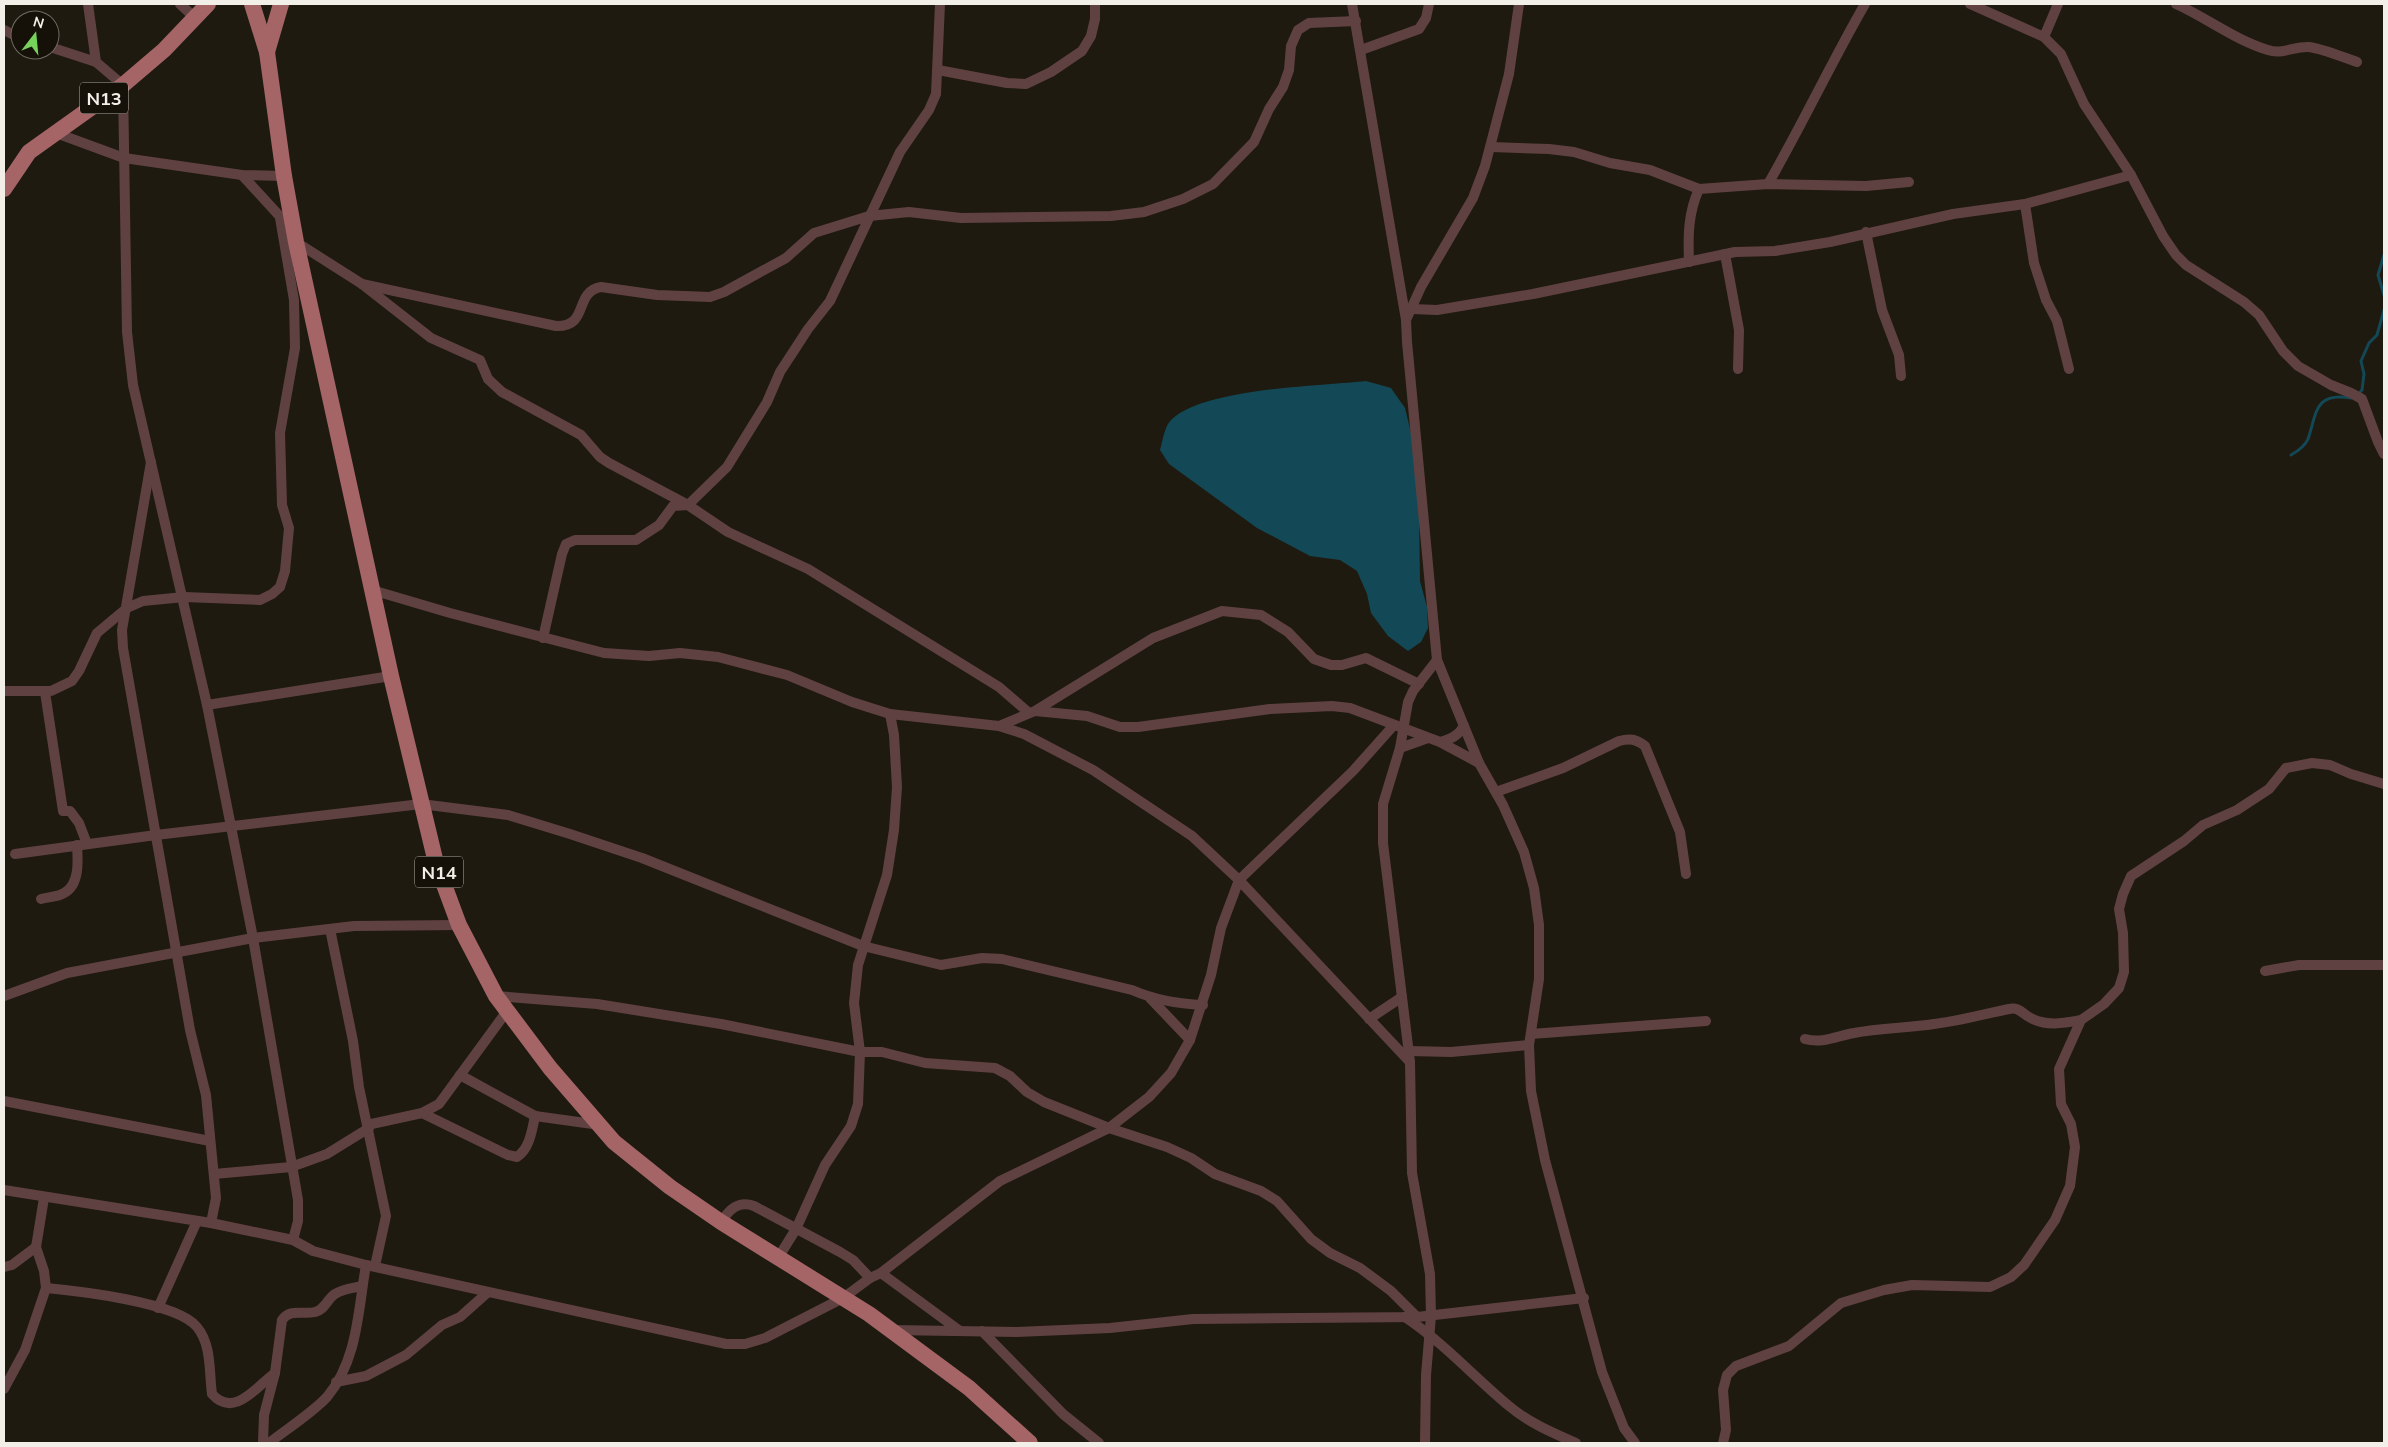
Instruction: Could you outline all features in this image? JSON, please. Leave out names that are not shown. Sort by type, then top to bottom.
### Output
[{"type":"main road","name":"N14","points":[[252,4],[267,52],[284,176],[295,235],[391,676],[436,863],[459,925],[496,996],[550,1068],[614,1142],[670,1187],[721,1222],[891,1330],[969,1388],[1030,1443]]},
{"type":"main road","name":"N14","points":[[267,52],[281,4]]},
{"type":"main road","name":"N13","points":[[4,189],[29,152],[122,85],[164,50],[209,5]]},
{"type":"street","points":[[88,4],[96,62]]},
{"type":"street","points":[[180,4],[195,18]]},
{"type":"street","points":[[543,638],[566,544],[576,540],[636,540],[659,525],[673,506],[688,505],[727,467],[767,402],[780,372],[808,329],[830,301],[900,152],[929,110],[936,94],[940,4]]},
{"type":"street","points":[[938,70],[1007,83],[1026,84],[1051,72],[1082,51],[1091,36],[1095,19],[1095,4]]},
{"type":"street","points":[[1352,4],[1406,320],[1427,575],[1437,660],[1479,763],[1496,792],[1524,852],[1534,888],[1539,925],[1539,979],[1529,1045],[1531,1091],[1545,1160],[1584,1298],[1602,1372],[1624,1428],[1635,1443]]},
{"type":"street","points":[[1361,50],[1419,30],[1426,18],[1429,4]]},
{"type":"street","points":[[1406,320],[1422,287],[1474,198],[1491,147],[1509,74],[1519,4]]},
{"type":"street","points":[[1768,184],[1800,128],[1840,48],[1865,4]]},
{"type":"street","points":[[1970,4],[2044,37],[2061,54],[2084,104],[2131,175],[2163,236],[2176,255],[2186,264],[2244,302],[2258,314],[2283,351],[2298,366],[2331,385],[2362,399],[2384,454]]},
{"type":"street","points":[[2044,37],[2058,4]]},
{"type":"street","points":[[2176,4],[2208,19],[2237,38],[2270,51],[2284,52],[2310,47],[2357,62]]},
{"type":"street","points":[[362,284],[556,326],[568,326],[575,321],[588,293],[594,288],[691,298],[710,297],[724,292],[786,258],[814,233],[869,216],[910,212],[961,218],[1111,216],[1144,212],[1184,200],[1213,184],[1254,142],[1269,109],[1283,88],[1289,70],[1291,46],[1298,30],[1310,23],[1356,21]]},
{"type":"street","points":[[60,50],[96,62],[122,85],[127,332],[133,385],[184,597],[253,938],[298,1214],[293,1240]]},
{"type":"street","points":[[56,132],[124,158],[242,175],[284,176]]},
{"type":"street","points":[[1491,147],[1574,152],[1610,163],[1650,170],[1699,189],[1768,184],[1866,186],[1909,182]]},
{"type":"street","points":[[242,175],[295,235],[431,338],[480,360],[488,379],[502,392],[581,435],[600,456],[609,462],[688,505],[728,532],[808,569],[998,687],[1032,712],[1087,716],[1120,727],[1138,727],[1270,709],[1332,706],[1350,708],[1440,742],[1479,763]]},
{"type":"street","points":[[1412,309],[1437,310],[1533,294],[1725,254],[1745,251],[1775,251],[1830,242],[1866,232],[1953,214],[2025,204],[2131,175]]},
{"type":"street","points":[[1688,262],[1690,216],[1699,189]]},
{"type":"street","points":[[2025,204],[2034,263],[2046,300],[2057,320],[2069,369]]},
{"type":"street","points":[[4,691],[45,692],[61,688],[72,681],[79,672],[97,633],[127,608],[143,601],[184,597],[260,600],[272,594],[280,586],[285,571],[289,528],[282,505],[280,433],[295,348],[294,300],[280,218]]},
{"type":"street","points":[[1866,232],[1882,310],[1899,355],[1901,376]]},
{"type":"street","points":[[1725,254],[1739,330],[1738,369]]},
{"type":"street","points":[[152,459],[140,516],[127,608],[122,630],[125,664],[190,1030],[206,1095],[216,1198],[211,1224]]},
{"type":"street","points":[[372,590],[543,638],[604,652],[648,656],[680,654],[718,657],[787,675],[852,702],[890,714],[998,726],[1024,734],[1102,775],[1192,836],[1238,880],[1410,1062]]},
{"type":"street","points":[[998,726],[1032,712],[1153,638],[1222,611],[1261,615],[1288,632],[1314,659],[1332,665],[1342,665],[1366,658],[1419,684]]},
{"type":"street","points":[[1425,1443],[1426,1374],[1431,1316],[1430,1274],[1412,1173],[1409,1051],[1382,844],[1383,804],[1400,748],[1399,727],[1408,702],[1437,660]]},
{"type":"street","points":[[207,705],[391,676]]},
{"type":"street","points":[[41,899],[66,893],[75,880],[82,845],[79,823],[70,811],[63,811],[45,692]]},
{"type":"street","points":[[778,1258],[796,1229],[825,1165],[851,1126],[858,1104],[860,1052],[854,1003],[858,965],[887,875],[894,830],[897,787],[894,735],[890,714]]},
{"type":"street","points":[[1440,742],[1453,738],[1460,733],[1464,726]]},
{"type":"street","points":[[6,1189],[44,1198],[197,1221],[293,1240],[313,1251],[487,1293],[726,1344],[745,1344],[765,1338],[843,1298],[870,1278],[881,1274],[1000,1181],[1109,1128],[1149,1097],[1171,1073],[1190,1040],[1203,1005],[1221,928],[1238,880],[1399,727]]},
{"type":"street","points":[[1400,748],[1428,738]]},
{"type":"street","points":[[1496,792],[1563,768],[1628,739],[1638,741],[1645,746],[1680,832],[1686,874]]},
{"type":"street","points":[[1805,1039],[1830,1040],[1853,1033],[1905,1026],[1933,1025],[1993,1014],[2011,1008],[2022,1010],[2030,1018],[2057,1025],[2081,1020],[2104,1004],[2119,988],[2124,972],[2119,910],[2122,894],[2131,876],[2184,841],[2203,825],[2236,810],[2269,789],[2286,768],[2312,763],[2330,765],[2384,784]]},
{"type":"street","points":[[15,854],[156,835],[422,804],[508,815],[570,834],[642,858],[863,946],[941,965],[982,958],[1002,959],[1132,990],[1150,998],[1178,1004],[1203,1005]]},
{"type":"street","points":[[4,996],[67,973],[131,959],[177,954],[253,938],[354,926],[459,925]]},
{"type":"street","points":[[269,1443],[326,1397],[336,1382],[351,1351],[357,1327],[362,1286],[371,1265],[386,1216],[359,1087],[353,1041],[330,929]]},
{"type":"street","points":[[2265,971],[2298,965],[2384,965]]},
{"type":"street","points":[[496,996],[597,1004],[721,1024],[860,1052],[882,1052],[925,1063],[959,1067],[995,1068],[1010,1076],[1027,1092],[1044,1102],[1109,1128],[1167,1147],[1191,1158],[1215,1174],[1261,1192],[1278,1201],[1311,1239],[1330,1253],[1360,1268],[1390,1291],[1417,1317]]},
{"type":"street","points":[[1369,1019],[1402,997]]},
{"type":"street","points":[[1150,998],[1190,1040]]},
{"type":"street","points":[[214,1174],[291,1167],[328,1154],[368,1126],[422,1114],[439,1104],[507,1011]]},
{"type":"street","points":[[1722,1443],[1726,1430],[1723,1390],[1727,1375],[1736,1366],[1789,1346],[1841,1303],[1884,1290],[1912,1285],[1990,1287],[2011,1277],[2024,1265],[2055,1220],[2070,1186],[2075,1147],[2071,1124],[2061,1104],[2059,1069],[2081,1020]]},
{"type":"street","points":[[1531,1034],[1706,1021]]},
{"type":"street","points":[[1409,1051],[1451,1052],[1529,1045]]},
{"type":"street","points":[[460,1075],[535,1116],[600,1125]]},
{"type":"street","points":[[4,1101],[210,1141]]},
{"type":"street","points":[[422,1114],[508,1155],[517,1157],[526,1146],[535,1116]]},
{"type":"street","points":[[4,1389],[25,1350],[46,1288],[44,1271],[36,1247],[44,1198]]},
{"type":"street","points":[[721,1222],[729,1210],[746,1203],[846,1256],[870,1278]]},
{"type":"street","points":[[158,1308],[197,1221]]},
{"type":"street","points":[[4,1268],[12,1265],[36,1247]]},
{"type":"street","points":[[881,1274],[960,1331]]},
{"type":"street","points":[[263,1443],[264,1415],[284,1316],[291,1313],[315,1313],[322,1310],[330,1298],[338,1292],[362,1286]]},
{"type":"street","points":[[46,1288],[94,1292],[182,1316],[197,1327],[206,1343],[212,1394],[217,1400],[234,1404],[242,1402],[274,1373]]},
{"type":"street","points":[[336,1382],[366,1376],[406,1355],[442,1325],[460,1317],[487,1293]]},
{"type":"street","points":[[891,1330],[982,1331],[1110,1328],[1193,1319],[1417,1317],[1584,1298]]},
{"type":"street","points":[[1404,1317],[1430,1334],[1510,1407],[1542,1428],[1576,1443]]},
{"type":"street","points":[[982,1331],[1063,1414],[1099,1443]]},
{"type":"water","points":[[1366,381],[1391,388],[1405,408],[1413,441],[1419,504],[1420,581],[1427,607],[1428,628],[1421,642],[1408,651],[1388,636],[1371,613],[1367,594],[1357,571],[1340,560],[1310,556],[1257,528],[1169,464],[1160,450],[1168,424],[1182,412],[1203,403],[1260,391]]},
{"type":"waterway","points":[[2384,255],[2378,275],[2384,295]]},
{"type":"waterway","points":[[2358,394],[2362,390],[2364,374],[2361,361],[2369,343],[2377,335],[2384,310]]},
{"type":"waterway","points":[[2291,455],[2307,442],[2316,413],[2324,401],[2330,398],[2351,398]]}]
